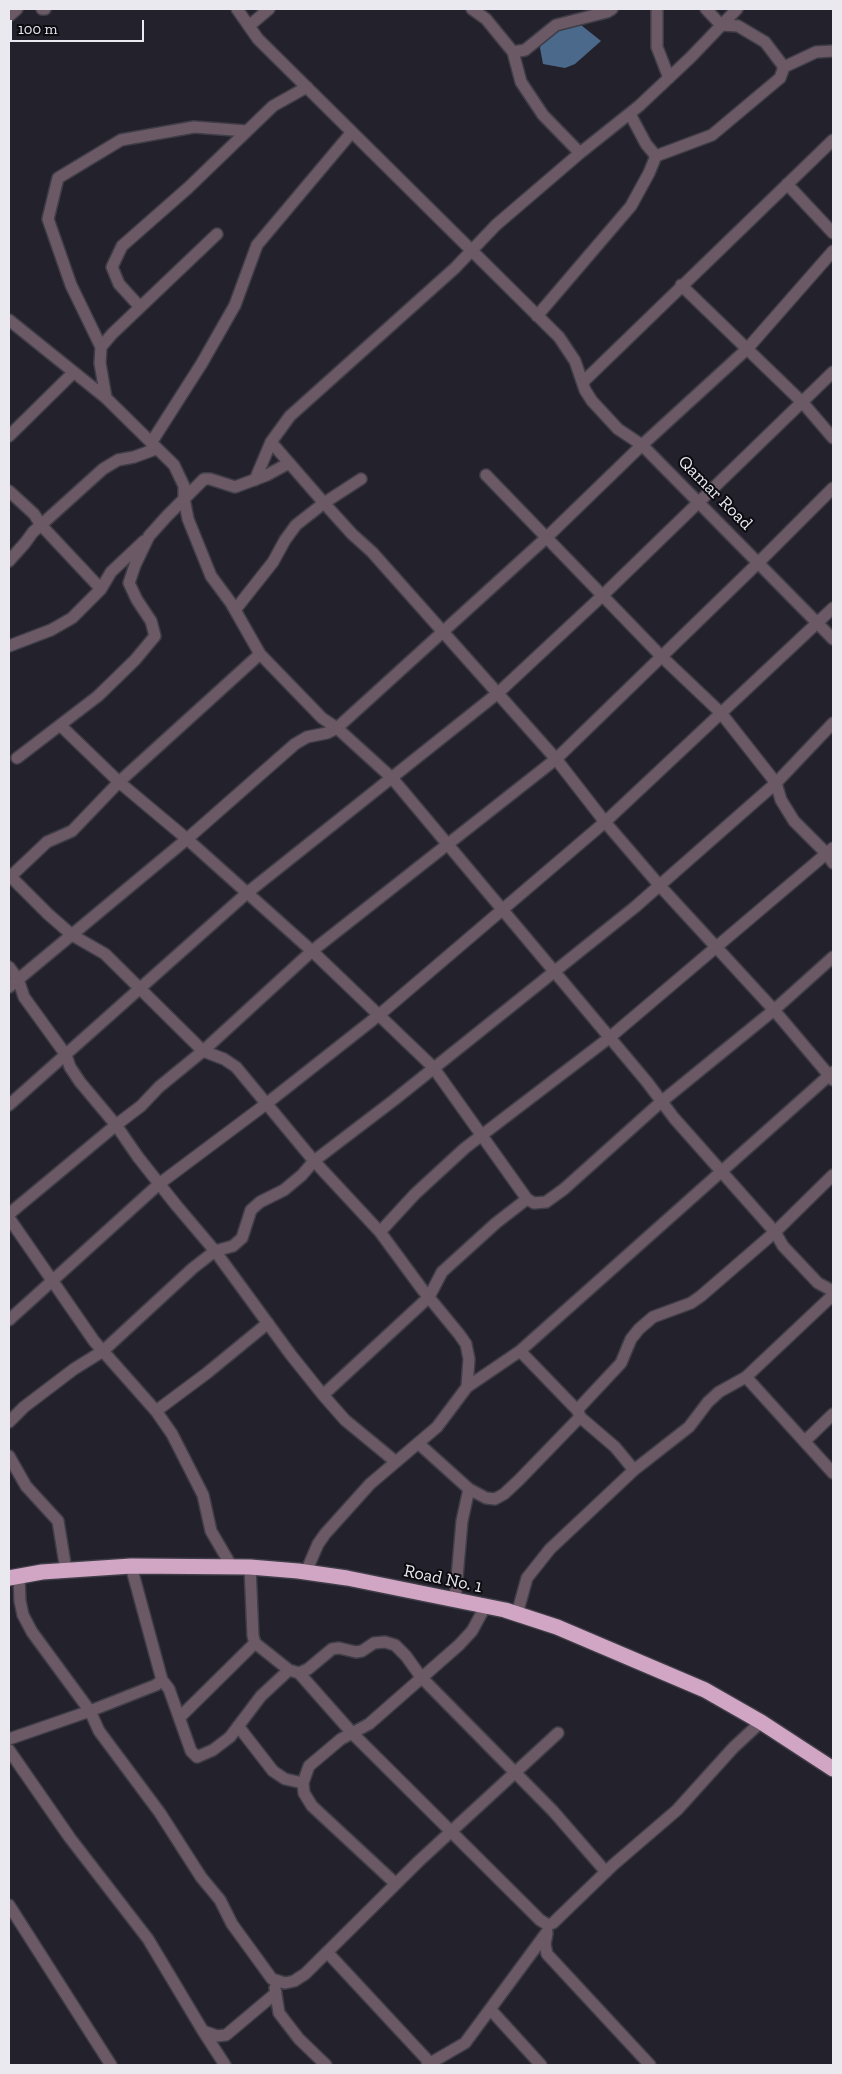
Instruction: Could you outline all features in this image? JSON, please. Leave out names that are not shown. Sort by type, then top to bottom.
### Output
[{"type":"highway","name":"Road No. 1","points":[[14,1577],[66,1570],[131,1566],[250,1567],[348,1578],[517,1614],[557,1627],[705,1690],[761,1722],[833,1769]]},
{"type":"street","points":[[9,16],[17,9]]},
{"type":"street","points":[[237,9],[258,39],[537,316],[631,206],[649,174],[656,156],[712,134],[780,78],[784,67],[816,52],[833,52]]},
{"type":"street","points":[[249,26],[269,9]]},
{"type":"street","points":[[472,9],[486,19],[513,52],[521,82],[543,115],[580,153]]},
{"type":"street","points":[[513,52],[524,50],[556,25],[607,12],[612,9]]},
{"type":"street","points":[[657,9],[657,47],[669,78]]},
{"type":"street","points":[[706,9],[722,25],[738,26],[765,42],[784,67]]},
{"type":"street","points":[[255,480],[272,442],[290,416],[455,268],[496,225],[580,153],[630,114],[669,78],[737,9]]},
{"type":"street","points":[[140,307],[119,284],[112,267],[122,246],[188,188],[273,106],[307,87]]},
{"type":"street","points":[[630,114],[656,156]]},
{"type":"street","points":[[106,398],[100,363],[101,347],[70,285],[48,219],[58,178],[121,140],[194,127],[247,131]]},
{"type":"street","points":[[9,561],[33,532],[103,469],[118,460],[134,457],[154,446],[235,305],[257,245],[352,132]]},
{"type":"street","points":[[583,382],[681,285],[833,140]]},
{"type":"street","points":[[787,184],[833,233]]},
{"type":"street","points":[[101,347],[217,234]]},
{"type":"street","points":[[13,983],[187,839],[296,744],[307,737],[338,728],[546,538],[642,445],[747,349],[833,251]]},
{"type":"street","points":[[681,285],[803,403],[833,438]]},
{"type":"street","name":"Qamar Road","points":[[537,316],[558,337],[580,369],[584,390],[592,401],[618,429],[642,445],[833,639]]},
{"type":"street","points":[[9,320],[106,398],[174,465],[184,486],[188,519],[211,576],[260,654],[322,718],[338,728],[392,778],[720,1172],[775,1232],[783,1246],[811,1276],[826,1289],[833,1291]]},
{"type":"street","points":[[9,436],[74,372]]},
{"type":"street","points":[[9,1105],[247,893],[498,693],[699,504],[833,372]]},
{"type":"street","points":[[272,442],[324,503],[352,534],[372,552],[498,693],[556,759],[605,822],[660,886],[832,1076],[720,1172],[520,1352],[467,1387],[437,1427],[370,1484],[325,1534],[318,1544],[306,1572]]},
{"type":"street","points":[[9,646],[52,630],[72,618],[101,589],[111,572],[150,536],[204,479],[235,487],[255,480],[289,463]]},
{"type":"street","points":[[380,1232],[446,1165],[609,1038],[831,855],[788,813],[780,800],[776,783],[721,713],[661,656],[486,475]]},
{"type":"street","points":[[234,610],[273,562],[296,525],[324,503],[361,479]]},
{"type":"street","points":[[9,1214],[141,1106],[159,1087],[203,1051],[312,951],[556,759],[833,488]]},
{"type":"street","points":[[9,491],[34,514],[101,589]]},
{"type":"street","points":[[17,758],[83,710],[135,660],[154,636],[151,621],[137,600],[130,583],[135,565],[150,536]]},
{"type":"street","points":[[9,1320],[159,1184],[266,1104],[379,1015],[605,822],[833,608]]},
{"type":"street","points":[[260,654],[120,782],[72,830],[37,849],[10,878],[72,935],[105,954],[203,1051],[224,1059],[236,1067],[314,1161],[380,1232],[429,1297],[460,1334],[466,1344],[469,1359],[467,1387]]},
{"type":"street","points":[[9,1422],[66,1375],[103,1351],[192,1268],[214,1251],[233,1246],[242,1238],[251,1210],[260,1202],[284,1190],[302,1175],[314,1161],[554,973],[660,886],[776,783],[833,723]]},
{"type":"street","points":[[60,725],[120,782],[312,951],[433,1067],[527,1199],[534,1203],[546,1202],[564,1189],[661,1102],[774,1010],[833,957]]},
{"type":"street","points":[[9,967],[13,983],[66,1055],[70,1067],[80,1082],[116,1125],[159,1184],[214,1251],[323,1394],[345,1420],[396,1462]]},
{"type":"street","points":[[418,1443],[469,1489],[486,1498],[495,1500],[504,1494],[579,1414],[622,1363],[631,1340],[639,1329],[653,1318],[691,1303],[701,1296],[775,1232],[833,1175]]},
{"type":"street","points":[[323,1394],[429,1297],[438,1277],[447,1266],[527,1199]]},
{"type":"street","points":[[9,1218],[103,1351],[156,1410],[178,1446],[203,1495],[211,1531],[232,1567]]},
{"type":"street","points":[[517,1614],[527,1578],[550,1549],[634,1470],[689,1427],[708,1402],[719,1392],[746,1377],[833,1295]]},
{"type":"street","points":[[156,1410],[207,1373],[268,1323]]},
{"type":"street","points":[[520,1352],[579,1414],[615,1447],[634,1470]]},
{"type":"street","points":[[746,1377],[833,1473]]},
{"type":"street","points":[[805,1441],[833,1414]]},
{"type":"street","points":[[9,1456],[26,1486],[58,1521],[66,1570]]},
{"type":"street","points":[[455,1600],[462,1521],[469,1489]]},
{"type":"street","points":[[131,1566],[162,1680],[169,1689],[191,1751],[197,1758],[213,1750],[230,1737],[261,1696],[294,1672],[308,1669],[332,1649],[339,1648],[356,1652],[362,1651],[374,1643],[385,1642],[395,1646],[406,1656],[421,1677],[516,1772],[606,1872]]},
{"type":"street","points":[[250,1567],[252,1636],[255,1643],[294,1672],[353,1734],[548,1928]]},
{"type":"street","points":[[14,1577],[23,1615],[32,1632],[90,1711],[99,1731],[160,1813],[201,1877],[220,1900],[232,1924],[272,1979],[279,2013],[299,2039],[326,2065]]},
{"type":"street","points":[[396,1884],[312,1806],[304,1793],[303,1783],[309,1766],[341,1739],[353,1734],[387,1709],[465,1638],[472,1631],[485,1607]]},
{"type":"street","points":[[180,1717],[255,1643]]},
{"type":"street","points":[[9,1739],[90,1711],[156,1685],[162,1680]]},
{"type":"street","points":[[327,1952],[430,2065],[465,2043],[548,1928],[606,1872],[677,1810],[732,1748],[761,1722]]},
{"type":"street","points":[[238,1726],[273,1771],[285,1779],[303,1783]]},
{"type":"street","points":[[272,1979],[285,1984],[305,1974],[451,1830],[558,1732]]},
{"type":"street","points":[[9,1750],[70,1838],[144,1933],[225,2065]]},
{"type":"street","points":[[9,1906],[111,2065]]},
{"type":"street","points":[[548,1928],[545,1944],[547,1954],[650,2065]]},
{"type":"street","points":[[203,2031],[217,2036],[226,2034],[276,1993]]},
{"type":"street","points":[[490,2009],[541,2065]]},
{"type":"water","points":[[576,21],[601,41],[575,64],[565,68],[543,64],[540,48],[542,40],[549,32]]}]
